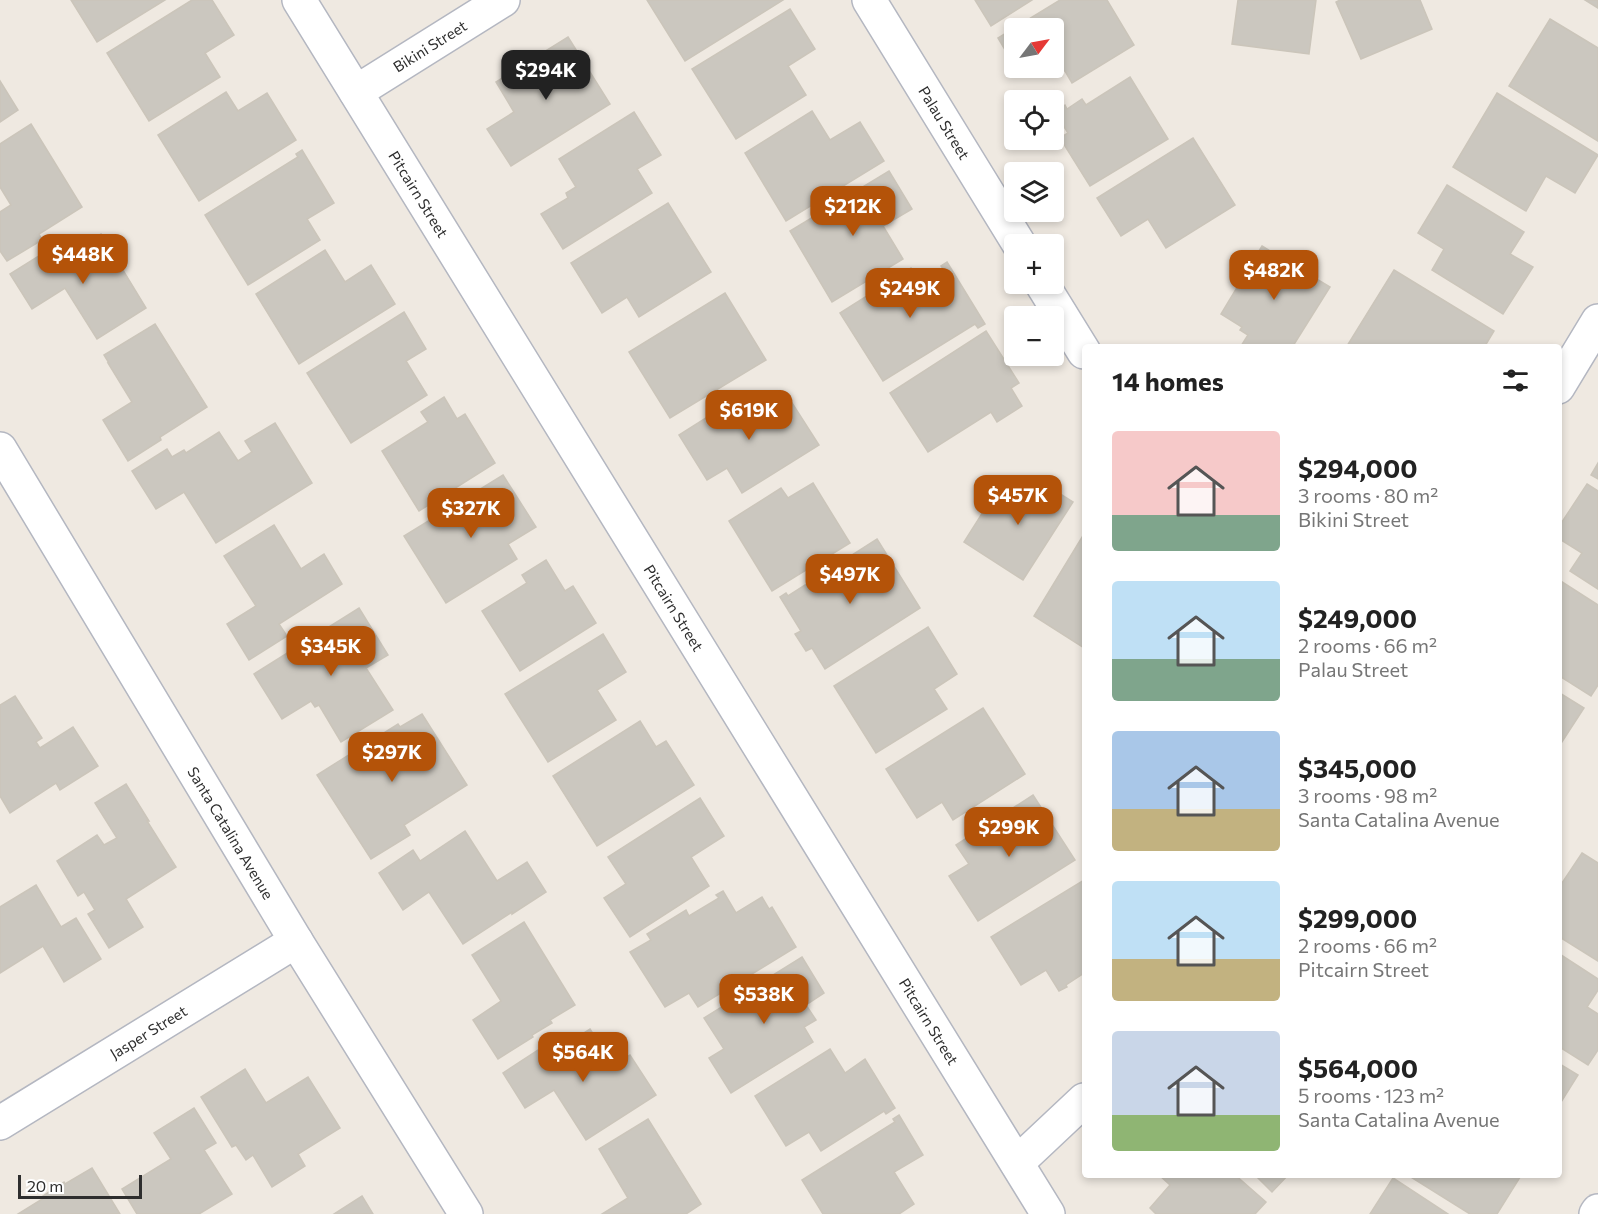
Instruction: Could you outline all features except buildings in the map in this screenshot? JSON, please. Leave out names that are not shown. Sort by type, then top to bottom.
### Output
[{"type":"street","name":"Pitcairn Street","points":[[299,0],[1048,1214]]},
{"type":"street","name":"Bikini Street","points":[[356,92],[503,0]]},
{"type":"street","name":"Palau Street","points":[[869,0],[1012,234]]},
{"type":"street","points":[[1048,294],[1082,349]]},
{"type":"street","points":[[1562,380],[1598,321]]},
{"type":"street","name":"Santa Catalina Avenue","points":[[0,449],[296,941],[466,1214]]},
{"type":"street","name":"Jasper Street","points":[[0,1123],[296,941]]},
{"type":"street","points":[[1017,1163],[1082,1102]]}]
